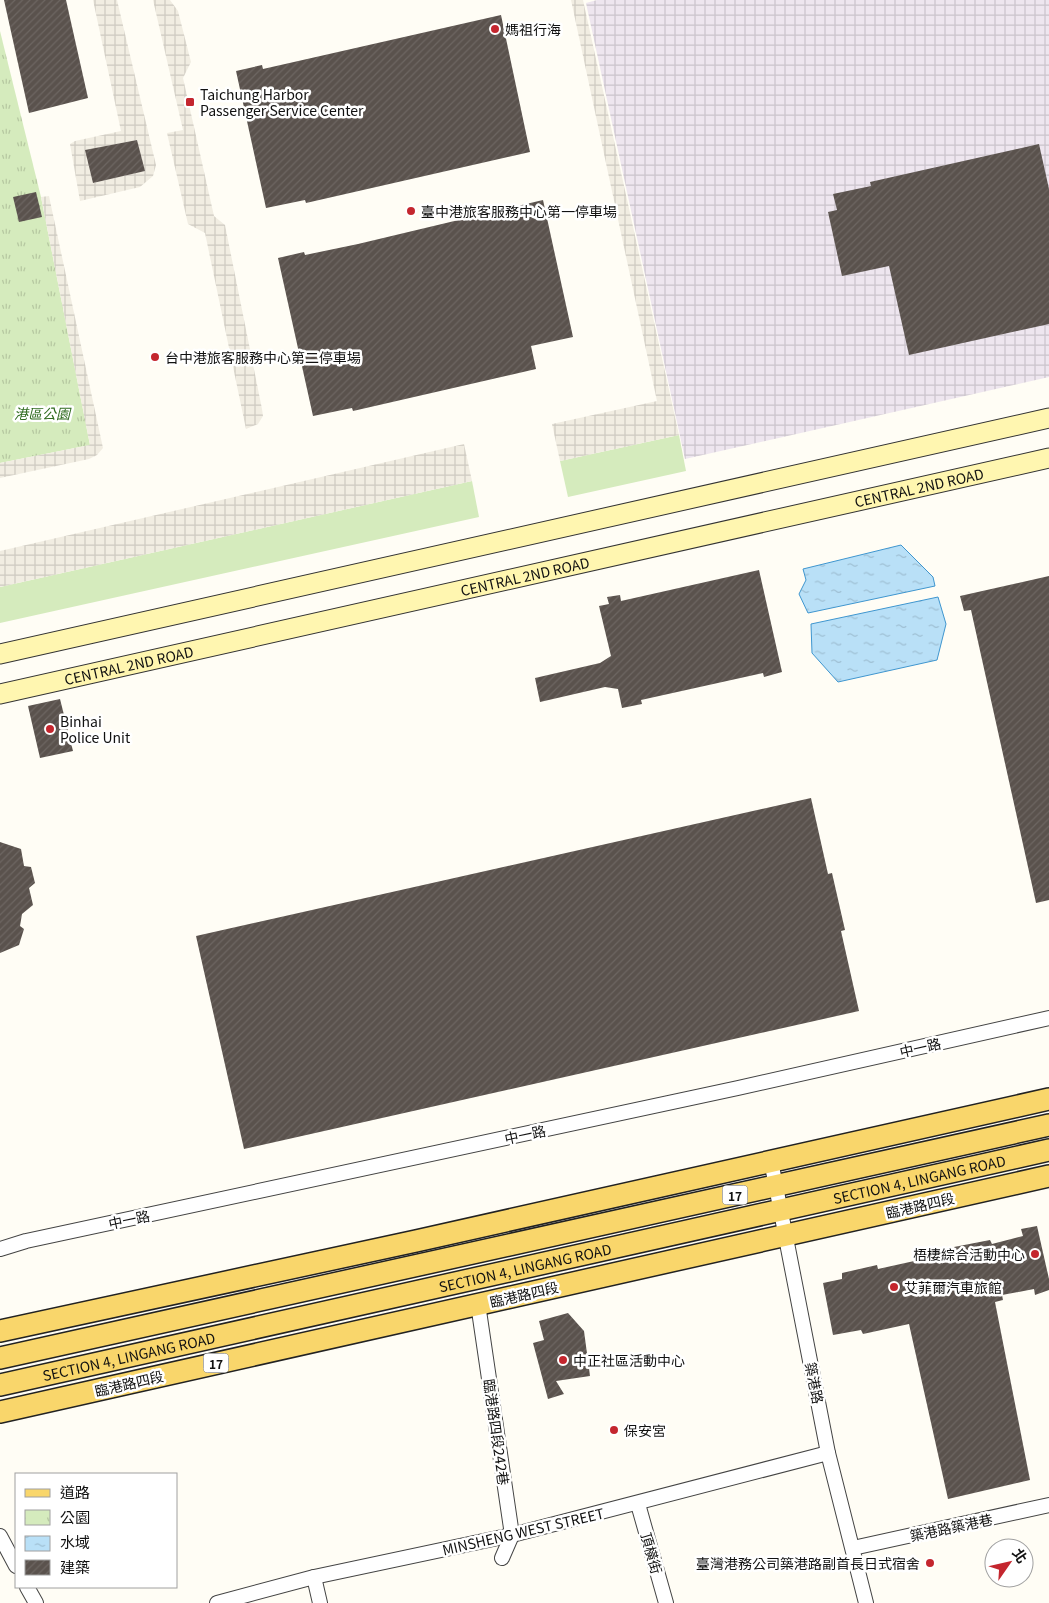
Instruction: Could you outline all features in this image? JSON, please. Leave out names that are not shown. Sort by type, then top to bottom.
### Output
[{"type":"main road","name":"17","points":[[0,1331],[1049,1099]]},
{"type":"main road","name":"SECTION 4, LINGANG ROAD","points":[[0,1358],[1049,1125]]},
{"type":"main road","name":"SECTION 4, LINGANG ROAD","points":[[0,1385],[1049,1150]]},
{"type":"main road","name":"臨港路四段","points":[[0,1412],[1049,1176]]},
{"type":"street","points":[[0,654],[1049,418]]},
{"type":"street","name":"CENTRAL 2ND ROAD","points":[[0,694],[1049,458]]},
{"type":"street","name":"中一路","points":[[0,1249],[26,1241],[728,1090],[1049,1018]]},
{"type":"street","name":"築港路","points":[[772,1161],[828,1453],[866,1603]]},
{"type":"street","name":"臨港路四段242巷","points":[[478,1304],[512,1535]]},
{"type":"street","name":"MINSHENG WEST STREET","points":[[217,1603],[314,1577],[512,1535],[638,1504],[828,1453]]},
{"type":"street","name":"頂橫街","points":[[638,1504],[666,1603]]},
{"type":"street","name":"築港路築港巷","points":[[853,1548],[1049,1505]]},
{"type":"street","points":[[502,1558],[512,1535]]},
{"type":"street","points":[[0,1536],[15,1564]]},
{"type":"street","points":[[314,1577],[320,1603]]},
{"type":"street","points":[[28,1588],[36,1603]]},
{"type":"shaded area","points":[[93,0],[117,0],[156,165],[153,176],[140,187],[80,201],[70,144],[75,141],[121,131]],"holes":[[[137,140],[144,171],[93,183],[86,150]]]},
{"type":"shaded area","points":[[153,0],[170,0],[178,11],[191,62],[183,78],[214,216],[225,225],[262,409],[263,416],[258,424],[246,429],[205,233],[188,224],[167,133],[183,130]]},
{"type":"shaded area","points":[[571,0],[583,0],[679,435],[560,461],[552,424],[657,401]]},
{"type":"shaded area","points":[[597,0],[1049,0],[1049,377],[685,459],[586,3]]},
{"type":"shaded area","points":[[49,196],[103,448],[97,455],[89,459],[0,478],[0,463],[90,445],[41,197]]},
{"type":"shaded area","points":[[464,444],[472,481],[0,587],[0,551]]},
{"type":"green space","name":"港區公園","points":[[0,31],[41,197],[90,445],[0,463]]},
{"type":"green space","points":[[679,435],[686,471],[568,497],[560,461]]},
{"type":"green space","points":[[472,481],[479,517],[0,623],[0,587]]},
{"type":"water","points":[[901,545],[933,577],[935,586],[808,613],[799,594],[806,580],[803,569]]},
{"type":"water","points":[[938,597],[946,624],[937,660],[838,682],[812,653],[811,624]]},
{"type":"building","points":[[4,0],[66,0],[88,98],[29,113]]},
{"type":"building","points":[[501,15],[530,152],[306,203],[305,200],[266,208],[236,71],[262,65],[263,69]]},
{"type":"building","points":[[137,140],[145,171],[93,183],[85,150]]},
{"type":"building","points":[[1039,144],[1049,189],[1049,324],[909,355],[889,266],[842,276],[828,212],[837,210],[833,194],[871,186],[870,182]]},
{"type":"building","points":[[36,192],[42,217],[19,222],[13,197]]},
{"type":"building","points":[[543,200],[573,337],[531,346],[536,369],[353,411],[352,408],[313,416],[278,258],[304,252],[305,255],[358,244]]},
{"type":"building","points":[[759,570],[782,672],[764,677],[763,673],[641,700],[642,704],[622,708],[618,689],[605,687],[540,702],[535,678],[600,663],[611,656],[599,606],[609,604],[607,597],[620,595],[621,601]]},
{"type":"building","points":[[1049,576],[1049,900],[1036,903],[971,610],[964,611],[960,596]]},
{"type":"building","name":"Binhai Police Unit","points":[[60,699],[73,751],[40,758],[28,706]]},
{"type":"building","points":[[811,798],[828,874],[832,873],[845,930],[841,931],[859,1011],[244,1149],[196,936]]},
{"type":"building","points":[[0,842],[21,849],[24,866],[31,867],[35,883],[29,888],[33,905],[22,914],[20,926],[24,929],[19,945],[0,953]]},
{"type":"building","points":[[1037,1226],[1049,1279],[1049,1290],[1035,1295],[1034,1289],[1002,1295],[1003,1300],[995,1302],[1030,1480],[948,1499],[909,1324],[863,1334],[861,1330],[833,1335],[823,1283],[842,1279],[842,1273],[877,1265],[878,1269],[955,1252],[954,1247],[990,1240],[992,1244],[1023,1236],[1021,1229]]},
{"type":"building","name":"中正社區活動中心","points":[[568,1313],[584,1331],[590,1376],[556,1381],[564,1394],[548,1399],[533,1343],[544,1340],[539,1321]]},
{"type":"place","name":"媽祖行海","points":[[495,29]]},
{"type":"place","name":"Taichung Harbor Passenger Service Center","points":[[190,102]]},
{"type":"place","name":"臺中港旅客服務中心第一停車場","points":[[411,211]]},
{"type":"place","name":"台中港旅客服務中心第二停車場","points":[[155,357]]},
{"type":"place","name":"Binhai Police Unit","points":[[50,729]]},
{"type":"place","name":"梧棲綜合活動中心","points":[[1035,1254]]},
{"type":"place","name":"艾菲爾汽車旅館","points":[[894,1287]]},
{"type":"place","name":"中正社區活動中心","points":[[563,1360]]},
{"type":"place","name":"保安宮","points":[[614,1430]]},
{"type":"place","name":"臺灣港務公司築港路副首長日式宿舍","points":[[930,1563]]}]
